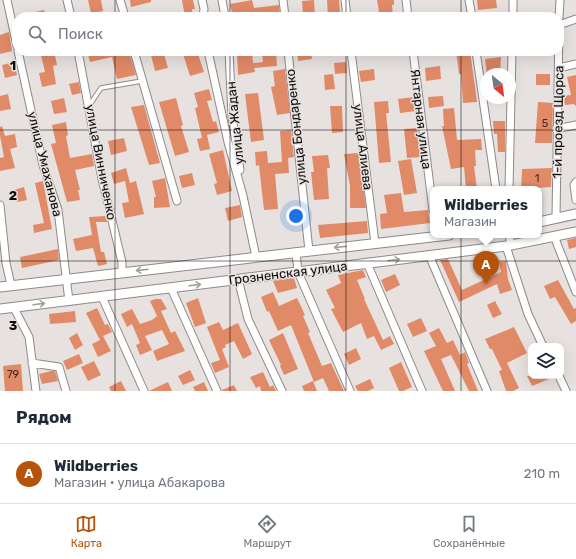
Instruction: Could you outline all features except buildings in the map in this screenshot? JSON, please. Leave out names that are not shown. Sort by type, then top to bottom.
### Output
[{"type":"street","points":[[7,0],[12,23]]},
{"type":"street","points":[[67,0],[70,12]]},
{"type":"street","points":[[120,0],[124,12]]},
{"type":"street","points":[[202,0],[204,12]]},
{"type":"street","points":[[222,0],[224,12]]},
{"type":"street","points":[[283,0],[284,12]]},
{"type":"street","points":[[345,0],[346,12]]},
{"type":"street","points":[[406,0],[407,12]]},
{"type":"street","points":[[469,0],[471,12]]},
{"type":"street","points":[[513,12],[514,0]]},
{"type":"street","points":[[559,12],[560,0]]},
{"type":"street","points":[[564,23],[576,19]]},
{"type":"street","name":"улица Умаханова","points":[[19,56],[43,165],[58,210],[69,301]]},
{"type":"street","name":"улица Винниченко","points":[[79,56],[102,179],[122,262],[122,272]]},
{"type":"street","points":[[136,56],[177,201]]},
{"type":"street","points":[[209,56],[228,142],[243,196],[256,257]]},
{"type":"street","name":"улица Жадан","points":[[229,56],[233,123],[243,196]]},
{"type":"street","name":"улица Бондаренко","points":[[289,56],[310,251]]},
{"type":"street","name":"улица Алиева","points":[[352,56],[375,243]]},
{"type":"street","name":"Янтарная улица","points":[[414,56],[430,186]]},
{"type":"street","points":[[477,56],[496,186]]},
{"type":"street","points":[[509,186],[512,56]]},
{"type":"street","name":"1-й проезд Щорса","points":[[556,218],[556,129],[559,56]]},
{"type":"street","points":[[559,68],[576,64]]},
{"type":"street","points":[[556,129],[576,125]]},
{"type":"street","points":[[576,182],[574,185],[576,200]]},
{"type":"street","points":[[0,205],[6,263],[11,285]]},
{"type":"street","points":[[542,221],[576,214]]},
{"type":"street","name":"Грозненская улица","points":[[542,238],[576,232]]},
{"type":"street","points":[[554,236],[576,292]]},
{"type":"street","name":"Грозненская улица","points":[[0,287],[430,237]]},
{"type":"street","name":"Грозненская улица","points":[[0,309],[429,255],[539,238]]},
{"type":"street","points":[[509,242],[528,314],[542,343]]},
{"type":"street","points":[[296,252],[298,272],[350,391]]},
{"type":"street","points":[[429,255],[488,391]]},
{"type":"street","points":[[367,263],[422,391]]},
{"type":"street","points":[[238,279],[248,319],[282,391]]},
{"type":"street","points":[[171,288],[217,391]]},
{"type":"street","points":[[102,296],[144,391]]},
{"type":"street","points":[[14,308],[29,337],[36,391]]},
{"type":"street","points":[[32,363],[59,367],[66,391]]},
{"type":"street","points":[[560,379],[566,391]]},
{"type":"lane","points":[[89,106],[101,88],[143,81]]},
{"type":"place","name":"Wildberries","points":[[486,284]]}]
